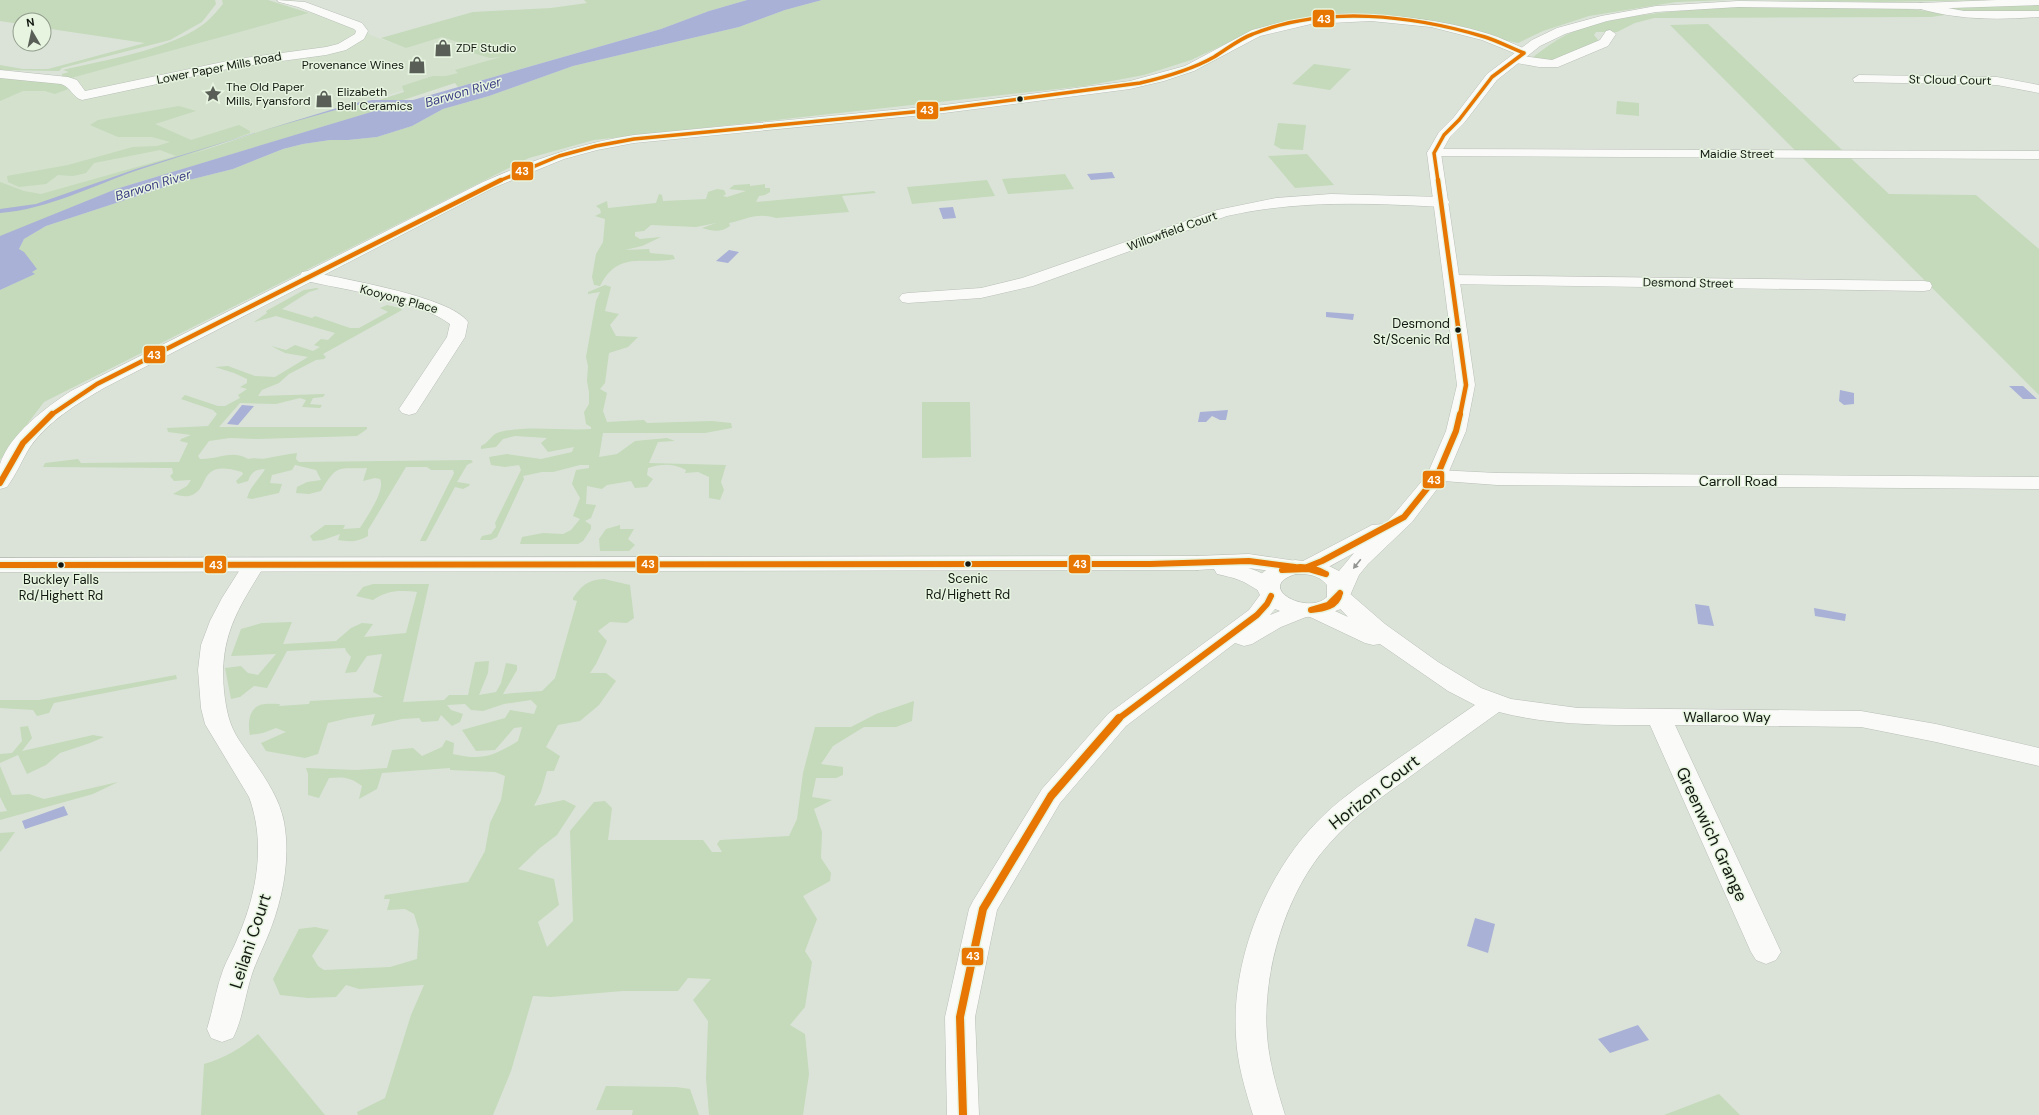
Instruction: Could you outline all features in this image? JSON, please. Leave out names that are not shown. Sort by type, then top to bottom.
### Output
[{"type":"street","name":"Lower Paper Mills Road","points":[[0,74],[63,80],[72,83],[82,96],[237,63],[342,47],[360,36],[362,31],[358,26],[301,4],[283,0]]},
{"type":"street","points":[[1168,683],[1273,622],[1309,610],[1335,604],[1348,574],[1360,559],[1404,517],[1437,476],[1456,431],[1466,385],[1442,202],[1434,153],[1444,135],[1459,120],[1492,77],[1536,43],[1584,24],[1626,13],[1656,9],[1738,4],[1921,6],[2039,2]]},
{"type":"street","points":[[1921,6],[1937,11],[1957,13],[2006,15],[2039,14]]},
{"type":"street","points":[[0,483],[26,439],[45,418],[68,401],[97,384],[515,172],[564,154],[609,142],[958,106],[1132,84],[1196,66],[1246,37],[1257,33],[1300,23],[1327,20],[1373,19],[1426,24],[1486,37],[1520,56],[1554,64],[1602,44],[1607,41],[1610,34]]},
{"type":"street","name":"St Cloud Court","points":[[1859,78],[1997,80],[2039,89]]},
{"type":"street","name":"Maidie Street","points":[[1434,153],[2039,155]]},
{"type":"street","name":"Willowfield Court","points":[[908,298],[955,296],[1027,282],[1222,213],[1255,205],[1337,198],[1442,202]]},
{"type":"street","name":"Kooyong Place","points":[[308,276],[428,305],[455,317],[459,322],[456,337],[408,409]]},
{"type":"street","name":"Desmond Street","points":[[1452,280],[1924,286]]},
{"type":"street","name":"Carroll Road","points":[[1437,476],[1505,479],[2039,483]]},
{"type":"street","points":[[963,1115],[960,1016],[983,909],[1051,796],[1117,720],[1257,615],[1267,604],[1269,592],[1268,580],[1274,573],[1283,569],[1301,567],[1322,561],[1404,517]]},
{"type":"street","name":"Wallaroo Way","points":[[1197,563],[1249,561],[1301,567],[1330,575],[1337,582],[1340,593],[1365,621],[1422,663],[1471,694],[1496,702],[1549,714],[1578,716],[1861,719],[1921,730],[2039,757]]},
{"type":"street","points":[[0,565],[1197,563]]},
{"type":"street","name":"Wallaroo Way","points":[[1197,563],[1243,572],[1257,579],[1279,603],[1309,610],[1422,663]]},
{"type":"street","name":"Leilani Court","points":[[222,1029],[230,1006],[236,976],[261,915],[271,867],[272,846],[270,822],[263,798],[252,775],[223,735],[216,720],[211,681],[211,658],[216,635],[234,598],[254,565]]},
{"type":"street","name":"Horizon Court","points":[[1269,1115],[1259,1084],[1252,1045],[1250,1013],[1262,940],[1272,910],[1285,885],[1302,856],[1332,822],[1363,796],[1496,702]]},
{"type":"street","name":"Greenwich Grange","points":[[1658,717],[1766,952]]},
{"type":"shaded area","points":[[0,0],[215,0],[216,4],[202,22],[170,40],[62,68],[59,71],[0,70],[0,65],[23,69],[48,69],[145,43],[52,29],[52,12],[12,12],[12,23],[0,21]]},
{"type":"shaded area","points":[[222,0],[268,0],[309,13],[71,78],[62,77],[62,74],[69,72],[63,70],[116,58],[171,42],[201,26],[210,19],[223,4]]},
{"type":"shaded area","points":[[584,0],[747,0],[709,11],[661,29],[458,87],[455,83],[403,100],[379,100],[404,92],[402,86],[433,76],[446,76],[458,73],[455,70],[501,57],[490,58],[463,50],[473,47],[442,37],[406,48],[381,38],[473,12],[551,8],[587,3]]},
{"type":"shaded area","points":[[822,0],[1726,0],[1676,2],[1589,16],[1543,31],[1518,43],[1402,18],[1288,22],[1230,42],[1191,60],[1144,75],[1085,86],[594,140],[529,158],[44,402],[0,460],[0,290],[34,274],[24,265],[18,251],[24,239],[46,226],[177,183],[233,169],[283,149],[330,140],[377,137],[412,126],[443,109],[489,96],[573,66],[739,27],[785,10]]},
{"type":"shaded area","points":[[1766,0],[1989,0],[1880,2]]},
{"type":"shaded area","points":[[2039,4],[2039,11],[1958,11],[1949,8]]},
{"type":"shaded area","points":[[1740,7],[1908,9],[1952,14],[1931,17],[1654,18],[1635,23],[1617,32],[1596,32],[1594,35],[1599,41],[1553,61],[1534,59],[1533,57],[1553,42],[1566,35],[1606,22],[1628,17],[1674,11]]},
{"type":"shaded area","points":[[321,10],[358,21],[370,35],[406,48],[442,37],[510,59],[32,199],[0,182],[0,97]]},
{"type":"shaded area","points":[[1708,24],[1889,194],[1976,195],[2039,249],[2039,395],[1670,25]]},
{"type":"shaded area","points":[[1314,64],[1351,69],[1330,90],[1292,84]]},
{"type":"shaded area","points":[[0,74],[28,81],[63,83],[68,89],[55,94],[45,91],[23,91],[0,101]]},
{"type":"shaded area","points":[[1617,101],[1639,103],[1639,116],[1616,114]]},
{"type":"shaded area","points":[[374,102],[402,103],[116,189],[0,237],[0,182],[24,191],[41,194],[176,156],[160,150],[94,163],[86,173],[73,176],[58,175],[46,184],[19,187],[8,182],[7,176],[68,165],[133,147],[157,146],[170,142],[152,137],[118,137],[90,125],[98,120],[179,106],[196,111],[155,124],[191,140],[239,125],[250,131],[250,133],[189,155],[304,118]]},
{"type":"shaded area","points":[[1278,123],[1306,125],[1303,150],[1281,149],[1274,145]]},
{"type":"shaded area","points":[[1307,154],[1334,185],[1295,188],[1268,156]]},
{"type":"shaded area","points":[[1065,174],[1074,189],[1008,194],[1002,179]]},
{"type":"shaded area","points":[[987,180],[995,196],[912,204],[907,187]]},
{"type":"shaded area","points":[[750,184],[750,186],[765,184],[765,188],[770,188],[770,192],[759,196],[756,202],[874,191],[876,193],[842,196],[849,212],[776,218],[769,216],[757,216],[729,223],[730,226],[726,228],[713,231],[702,228],[716,223],[696,227],[651,225],[644,231],[635,232],[635,236],[640,239],[661,237],[642,246],[625,250],[649,249],[650,253],[673,255],[675,259],[632,261],[623,263],[615,267],[607,275],[600,286],[594,285],[592,277],[596,254],[603,242],[605,219],[595,216],[601,213],[600,209],[596,206],[607,201],[608,208],[656,203],[659,194],[662,195],[663,201],[706,199],[708,192],[717,189],[724,190],[726,194],[723,196],[727,197],[746,191],[729,189],[734,185]]},
{"type":"shaded area","points":[[605,285],[611,287],[605,311],[619,314],[610,325],[616,336],[638,337],[628,347],[609,353],[605,383],[600,389],[607,393],[603,411],[607,422],[644,420],[647,423],[712,421],[731,423],[732,428],[705,433],[603,433],[599,457],[617,454],[635,441],[667,438],[675,441],[658,442],[649,463],[726,465],[721,482],[724,490],[720,500],[709,498],[709,477],[698,472],[685,473],[686,470],[672,465],[662,465],[648,468],[647,475],[653,479],[647,487],[635,488],[631,481],[607,485],[602,489],[587,486],[586,504],[596,505],[591,518],[585,521],[591,525],[591,529],[583,541],[578,544],[520,544],[522,537],[543,533],[563,534],[571,530],[580,519],[573,516],[580,498],[572,484],[576,470],[589,468],[589,465],[580,465],[553,472],[542,472],[523,476],[524,479],[497,537],[491,540],[480,540],[482,536],[491,534],[496,527],[495,523],[521,470],[519,465],[505,467],[491,465],[489,457],[507,454],[541,459],[572,452],[574,447],[548,452],[541,443],[547,438],[515,436],[503,439],[496,447],[481,449],[481,446],[497,433],[511,430],[591,429],[591,427],[586,424],[584,412],[589,404],[587,381],[588,366],[586,357],[596,301],[600,292],[588,294],[588,292]]},
{"type":"shaded area","points":[[319,289],[309,292],[282,309],[312,318],[315,316],[350,328],[359,328],[388,312],[380,308],[387,305],[400,308],[402,310],[323,354],[326,357],[324,359],[316,360],[289,374],[279,383],[262,390],[258,396],[325,394],[323,397],[313,398],[310,404],[322,405],[320,408],[302,407],[306,400],[300,398],[276,404],[240,403],[219,427],[367,427],[367,429],[357,436],[257,439],[230,438],[209,441],[198,456],[200,459],[236,455],[248,459],[263,459],[297,453],[296,459],[299,462],[471,460],[473,462],[467,465],[457,482],[470,484],[469,486],[463,489],[455,487],[426,541],[420,541],[454,473],[453,470],[431,470],[427,467],[406,467],[368,530],[368,536],[354,541],[347,541],[338,540],[340,534],[323,540],[313,541],[310,536],[325,525],[345,525],[343,529],[360,528],[378,497],[381,484],[380,479],[375,478],[363,481],[367,468],[343,469],[335,472],[331,476],[321,491],[309,494],[296,493],[297,487],[307,482],[321,480],[316,470],[295,465],[292,470],[272,475],[270,483],[282,484],[279,493],[252,499],[247,498],[248,494],[265,469],[254,472],[248,481],[238,484],[236,481],[243,474],[242,472],[217,469],[206,477],[196,493],[185,496],[173,494],[187,486],[191,480],[174,481],[170,476],[173,473],[172,468],[43,467],[45,463],[78,459],[81,463],[179,462],[188,443],[180,441],[181,439],[191,435],[168,432],[167,428],[208,426],[217,414],[213,410],[181,399],[185,395],[218,406],[225,406],[240,398],[238,395],[247,389],[240,387],[247,383],[247,379],[215,367],[228,366],[255,376],[275,377],[308,357],[285,353],[271,346],[286,350],[295,345],[313,351],[320,347],[314,345],[321,339],[328,340],[335,333],[276,316],[254,322],[267,313],[266,311],[304,290]]},
{"type":"shaded area","points":[[922,402],[970,402],[971,457],[922,458]]},
{"type":"shaded area","points":[[620,525],[620,529],[634,529],[628,539],[635,545],[629,551],[600,551],[599,539],[606,529]]},
{"type":"shaded area","points":[[604,579],[630,585],[634,618],[627,623],[610,622],[598,631],[607,641],[590,673],[606,673],[616,681],[599,705],[580,721],[558,725],[546,747],[560,756],[554,771],[547,771],[541,792],[534,806],[564,800],[576,806],[557,835],[540,848],[518,869],[554,879],[559,905],[538,922],[547,947],[573,921],[570,831],[594,802],[605,801],[612,808],[608,840],[703,840],[712,852],[722,852],[717,844],[720,840],[789,836],[797,819],[803,773],[815,727],[851,727],[876,714],[914,701],[912,721],[896,727],[864,727],[833,746],[821,764],[843,767],[843,775],[836,778],[816,778],[812,797],[832,800],[814,809],[822,832],[821,858],[831,873],[830,881],[803,896],[817,919],[805,951],[812,962],[805,1007],[790,1025],[805,1034],[809,1074],[803,1115],[709,1115],[706,1078],[708,1021],[693,1000],[711,979],[688,978],[678,991],[623,991],[551,997],[533,996],[511,1071],[493,1115],[358,1115],[357,1112],[385,1098],[411,1015],[424,985],[359,989],[346,985],[336,997],[308,998],[280,995],[273,979],[299,929],[315,927],[329,930],[312,956],[318,966],[324,970],[390,967],[417,959],[419,930],[414,914],[405,909],[387,910],[390,899],[384,899],[385,895],[468,882],[485,851],[490,823],[501,800],[505,776],[495,772],[450,770],[450,768],[382,773],[377,789],[359,799],[362,786],[346,778],[329,778],[319,798],[308,795],[308,774],[306,768],[356,770],[387,768],[392,750],[413,748],[422,756],[442,747],[446,740],[454,743],[453,754],[480,757],[495,754],[518,741],[522,727],[514,728],[495,750],[476,751],[462,730],[505,718],[510,710],[534,714],[537,706],[531,700],[504,704],[483,711],[471,710],[465,704],[447,705],[451,710],[463,714],[460,722],[452,726],[441,715],[438,721],[422,722],[419,718],[402,719],[371,726],[375,714],[349,718],[328,723],[318,754],[305,758],[266,751],[261,743],[286,732],[276,728],[263,733],[250,735],[250,719],[252,711],[255,708],[266,704],[280,704],[279,706],[309,704],[310,701],[383,697],[373,692],[382,654],[367,656],[356,672],[345,673],[351,657],[345,648],[287,651],[267,688],[254,686],[240,697],[231,699],[225,668],[241,666],[248,673],[258,675],[276,654],[231,656],[241,629],[262,623],[292,622],[283,644],[336,641],[351,628],[362,623],[373,624],[364,637],[406,633],[417,592],[405,591],[383,594],[373,600],[356,596],[363,587],[373,584],[429,584],[403,702],[444,700],[449,695],[468,695],[475,662],[489,661],[488,673],[479,695],[496,692],[501,683],[506,663],[517,665],[517,670],[503,694],[542,691],[555,678],[577,601],[573,600],[573,598],[586,584]]},
{"type":"shaded area","points":[[176,675],[177,679],[54,703],[49,713],[37,716],[33,710],[0,708],[0,700],[39,700]]},
{"type":"shaded area","points":[[28,726],[32,738],[22,751],[93,735],[104,737],[60,753],[46,765],[27,774],[18,755],[0,763],[0,754],[12,753],[22,741],[20,727]]},
{"type":"shaded area","points":[[0,766],[12,795],[29,794],[44,799],[118,782],[93,794],[0,820],[0,812],[7,811],[0,797]]},
{"type":"shaded area","points":[[15,832],[2,850],[0,852],[0,833]]},
{"type":"shaded area","points":[[258,1034],[325,1115],[201,1115],[204,1064],[219,1059],[232,1052]]},
{"type":"shaded area","points":[[606,1086],[676,1087],[690,1089],[699,1115],[632,1115],[633,1110],[596,1110]]},
{"type":"shaded area","points":[[1719,1094],[1740,1115],[1664,1115]]},
{"type":"water","name":"Barwon River","points":[[747,0],[822,0],[785,10],[739,27],[573,66],[489,96],[443,109],[412,126],[377,137],[330,140],[283,149],[233,169],[177,183],[46,226],[24,239],[19,249],[24,252],[37,269],[32,272],[35,274],[0,290],[0,236],[116,189],[401,103],[388,102],[362,104],[337,110],[178,157],[36,207],[0,213],[0,209],[36,204],[136,169],[350,104],[372,100],[413,100],[661,29],[709,11]]},
{"type":"water","points":[[1112,172],[1115,178],[1091,180],[1087,174]]},
{"type":"water","points":[[953,207],[956,218],[943,219],[939,208]]},
{"type":"water","points":[[729,250],[739,252],[728,263],[716,261]]},
{"type":"water","points":[[1326,312],[1354,314],[1353,320],[1326,317]]},
{"type":"water","points":[[2009,386],[2023,386],[2037,399],[2023,399]]},
{"type":"water","points":[[1840,390],[1854,393],[1854,404],[1844,405],[1839,401]]},
{"type":"water","points":[[242,405],[254,406],[238,425],[227,424]]},
{"type":"water","points":[[1228,410],[1226,420],[1220,420],[1212,416],[1206,422],[1198,422],[1200,412]]},
{"type":"water","points":[[1695,604],[1709,606],[1714,626],[1698,624]]},
{"type":"water","points":[[1814,608],[1846,614],[1845,621],[1815,616]]},
{"type":"water","points":[[64,806],[68,815],[25,829],[22,821]]},
{"type":"water","points":[[1475,918],[1495,924],[1488,953],[1467,946]]},
{"type":"water","points":[[1638,1025],[1649,1040],[1610,1053],[1598,1039]]},
{"type":"transit line","name":"43","points":[[0,483],[23,443],[39,425],[67,403],[97,384],[488,185],[559,156],[596,146],[634,139],[944,109],[1130,85],[1189,69],[1255,33],[1283,25],[1311,20],[1340,17],[1370,17],[1429,23],[1495,40],[1524,53]]},
{"type":"transit line","name":"43","points":[[1307,567],[1322,561],[1404,517],[1437,476],[1456,431],[1466,385],[1434,153],[1444,135],[1459,120],[1492,77],[1524,53]]},
{"type":"transit line","name":"43","points":[[0,565],[1150,564],[1249,561],[1295,567]]},
{"type":"transit line","name":"43","points":[[1282,570],[1293,567],[1310,567],[1326,574]]},
{"type":"transit line","name":"43","points":[[1282,570],[1309,569],[1326,574]]},
{"type":"transit line","name":"43","points":[[1311,610],[1325,608],[1333,604],[1339,598],[1340,593]]},
{"type":"transit line","name":"43","points":[[1311,610],[1328,605],[1340,593]]},
{"type":"transit line","name":"43","points":[[963,1115],[960,1017],[983,909],[1051,796],[1117,720],[1257,615],[1267,604],[1271,596]]},
{"type":"place","name":"ZDF Studio","points":[[443,48]]},
{"type":"place","name":"Provenance Wines","points":[[417,65]]},
{"type":"place","name":"The Old Paper Mills, Fyansford","points":[[213,94]]},
{"type":"place","name":"Elizabeth Bell Ceramics","points":[[324,99]]},
{"type":"place","name":"Desmond St/Scenic Rd","points":[[1458,330]]},
{"type":"place","name":"Scenic Rd/Highett Rd","points":[[968,564]]},
{"type":"place","name":"Buckley Falls Rd/Highett Rd","points":[[61,565]]}]
